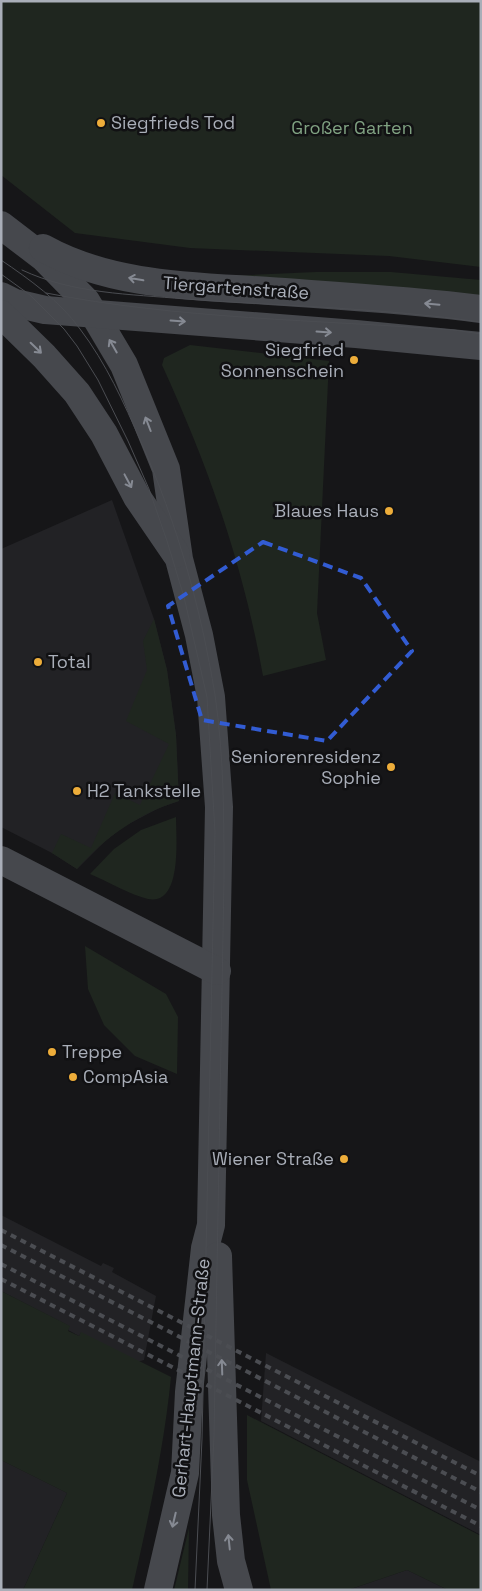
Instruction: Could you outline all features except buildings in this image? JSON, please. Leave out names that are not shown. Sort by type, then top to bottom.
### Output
[{"type":"main road","name":"Tiergartenstraße","points":[[2,225],[63,260],[132,278],[173,285],[351,297],[481,309]]},
{"type":"main road","points":[[1,860],[217,970],[220,823],[211,697],[199,634],[179,559],[166,469],[131,378],[94,314],[75,288],[44,258],[2,225]]},
{"type":"main road","name":"Tiergartenstraße","points":[[1,296],[15,303],[45,310],[481,346]]},
{"type":"main road","points":[[1,314],[44,356],[77,393],[104,434],[137,497],[179,559]]},
{"type":"main road","name":"Gerhart-Hauptmann-Straße","points":[[158,1590],[185,1473],[188,1392],[205,1248],[211,1225],[217,970]]},
{"type":"main road","name":"Gerhart-Hauptmann-Straße","points":[[211,1225],[218,1249],[226,1515],[231,1561],[239,1590]]},
{"type":"highlighted area","points":[[263,542],[361,578],[412,651],[327,741],[202,720],[168,606]]},
{"type":"shaded area","points":[[112,500],[154,619],[167,670],[176,735],[179,801],[159,808],[123,827],[104,842],[77,869],[52,853],[1,827],[1,549]]},
{"type":"shaded area","points":[[1,1215],[101,1266],[103,1263],[114,1268],[112,1272],[156,1296],[144,1360],[137,1362],[81,1333],[79,1336],[68,1330],[69,1326],[1,1291]]},
{"type":"shaded area","points":[[266,1353],[481,1462],[481,1535],[261,1421]]},
{"type":"shaded area","points":[[1,1460],[67,1493],[23,1590],[1,1590]]},
{"type":"shaded area","points":[[407,1570],[448,1590],[348,1590]]},
{"type":"green space","name":"Großer Garten","points":[[1,1],[481,1],[481,267],[389,256],[190,248],[75,233],[1,175]]},
{"type":"green space","points":[[316,272],[391,272],[481,280],[481,303],[227,276]]},
{"type":"green space","points":[[190,345],[329,361],[317,613],[326,660],[263,676],[245,595],[223,517],[195,441],[162,365],[164,358]]},
{"type":"green space","points":[[154,619],[167,670],[176,735],[179,801],[164,806],[123,828],[99,847],[77,869],[52,853],[61,834],[91,848],[115,793],[140,805],[169,744],[126,721],[147,670],[143,641]]},
{"type":"green space","points":[[176,817],[175,868],[167,892],[159,898],[148,899],[141,897],[90,874],[114,849],[141,830]]},
{"type":"green space","points":[[85,946],[166,994],[178,1017],[177,1074],[135,1056],[104,1025],[88,989]]},
{"type":"green space","points":[[1,1291],[70,1326],[68,1331],[79,1336],[81,1332],[171,1377],[160,1457],[132,1590],[23,1590],[67,1493],[1,1460]]},
{"type":"green space","points":[[247,1415],[481,1536],[481,1590],[448,1590],[407,1570],[348,1590],[271,1590],[247,1480]]},
{"type":"green space","points":[[189,1528],[188,1590],[174,1590]]},
{"type":"tram line","points":[[1,260],[44,291],[72,319],[98,356],[121,398],[154,473],[177,535],[203,630],[215,695],[222,764],[224,879],[214,1436],[207,1590]]},
{"type":"tram line","points":[[22,270],[61,284],[102,292],[370,310],[481,322]]},
{"type":"tram line","points":[[1,274],[30,295],[64,329],[77,346],[98,380],[128,441],[149,489],[167,541],[184,597],[207,697],[215,832],[202,1439],[195,1590]]},
{"type":"tram line","points":[[46,293],[96,302],[249,318],[454,330],[481,334]]},
{"type":"railway","points":[[1,1230],[481,1476]]},
{"type":"railway","points":[[1,1245],[481,1492]]},
{"type":"railway","points":[[1,1264],[481,1510]]},
{"type":"railway","points":[[1,1279],[481,1526]]},
{"type":"place","name":"Siegfrieds Tod","points":[[101,123]]},
{"type":"place","name":"Siegfried Sonnenschein","points":[[354,360]]},
{"type":"place","name":"Blaues Haus","points":[[389,511]]},
{"type":"place","name":"Total","points":[[38,662]]},
{"type":"place","name":"Seniorenresidenz Sophie","points":[[391,767]]},
{"type":"place","name":"H2 Tankstelle","points":[[77,791]]},
{"type":"place","name":"Treppe","points":[[52,1052]]},
{"type":"place","name":"CompAsia","points":[[73,1077]]},
{"type":"place","name":"Wiener Straße","points":[[344,1159]]}]
